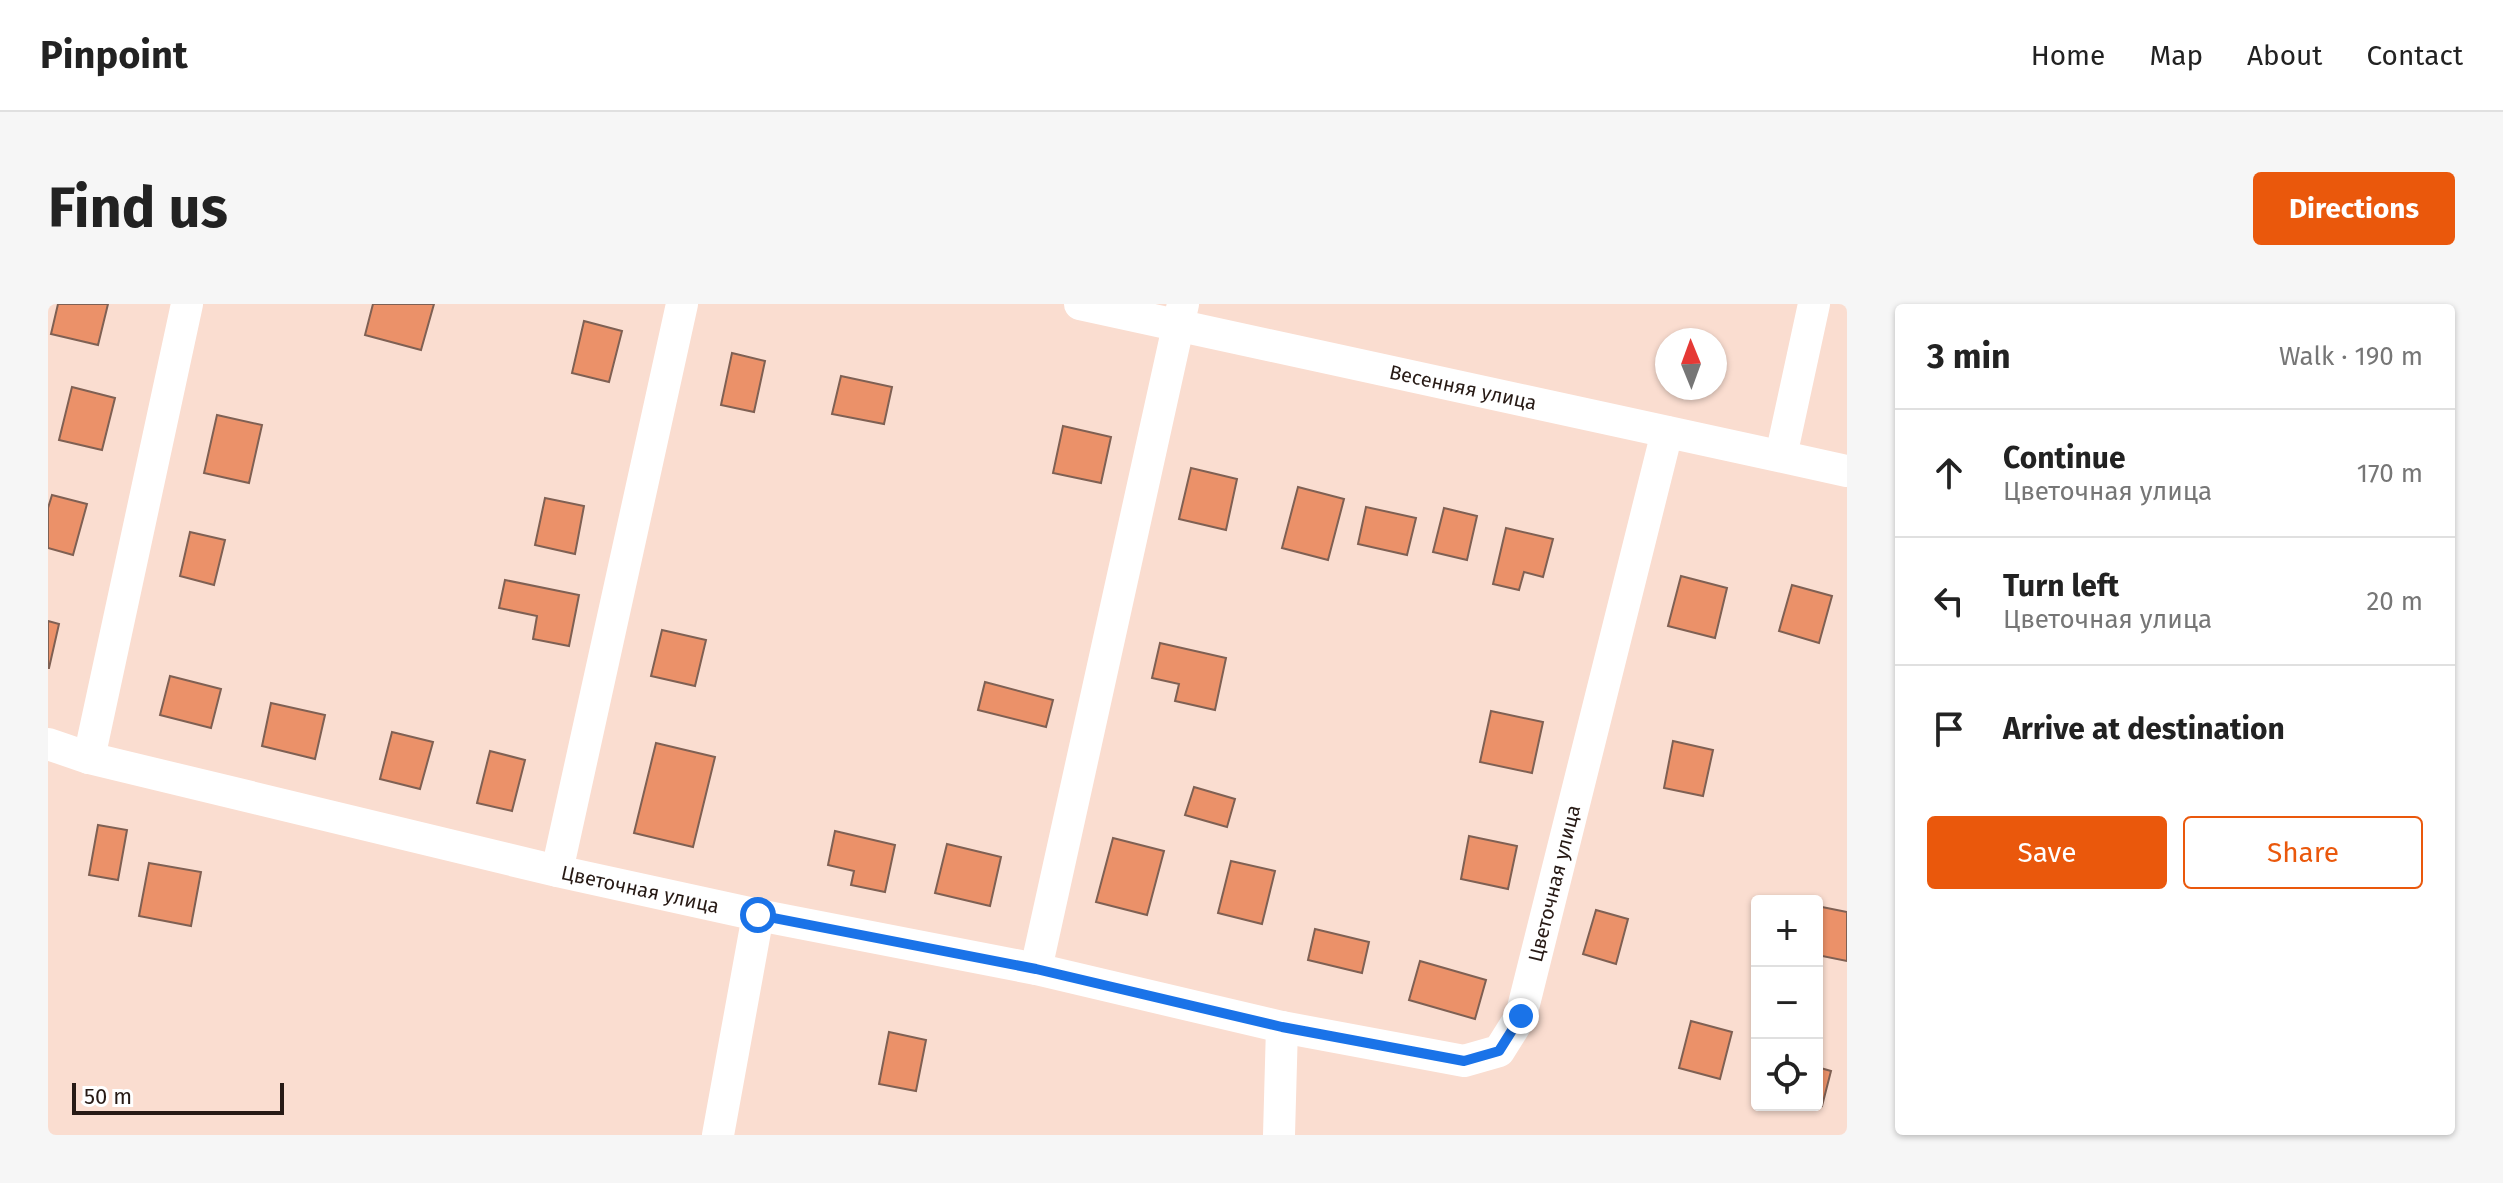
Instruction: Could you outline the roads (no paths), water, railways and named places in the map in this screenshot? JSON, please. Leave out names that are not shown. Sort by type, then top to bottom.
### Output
[{"type":"street","points":[[89,758],[187,304]]},
{"type":"street","points":[[557,871],[682,304]]},
{"type":"street","name":"Весенняя улица","points":[[1080,304],[1180,315],[1667,432],[1847,471]]},
{"type":"street","points":[[1781,456],[1814,304]]},
{"type":"street","points":[[1036,969],[1180,315]]},
{"type":"street","name":"Цветочная улица","points":[[48,744],[89,758],[557,871],[758,915],[1036,969],[1282,1027],[1464,1061],[1499,1051],[1521,1016],[1667,432]]},
{"type":"street","points":[[718,1135],[758,915]]},
{"type":"street","points":[[1279,1135],[1282,1027]]}]
